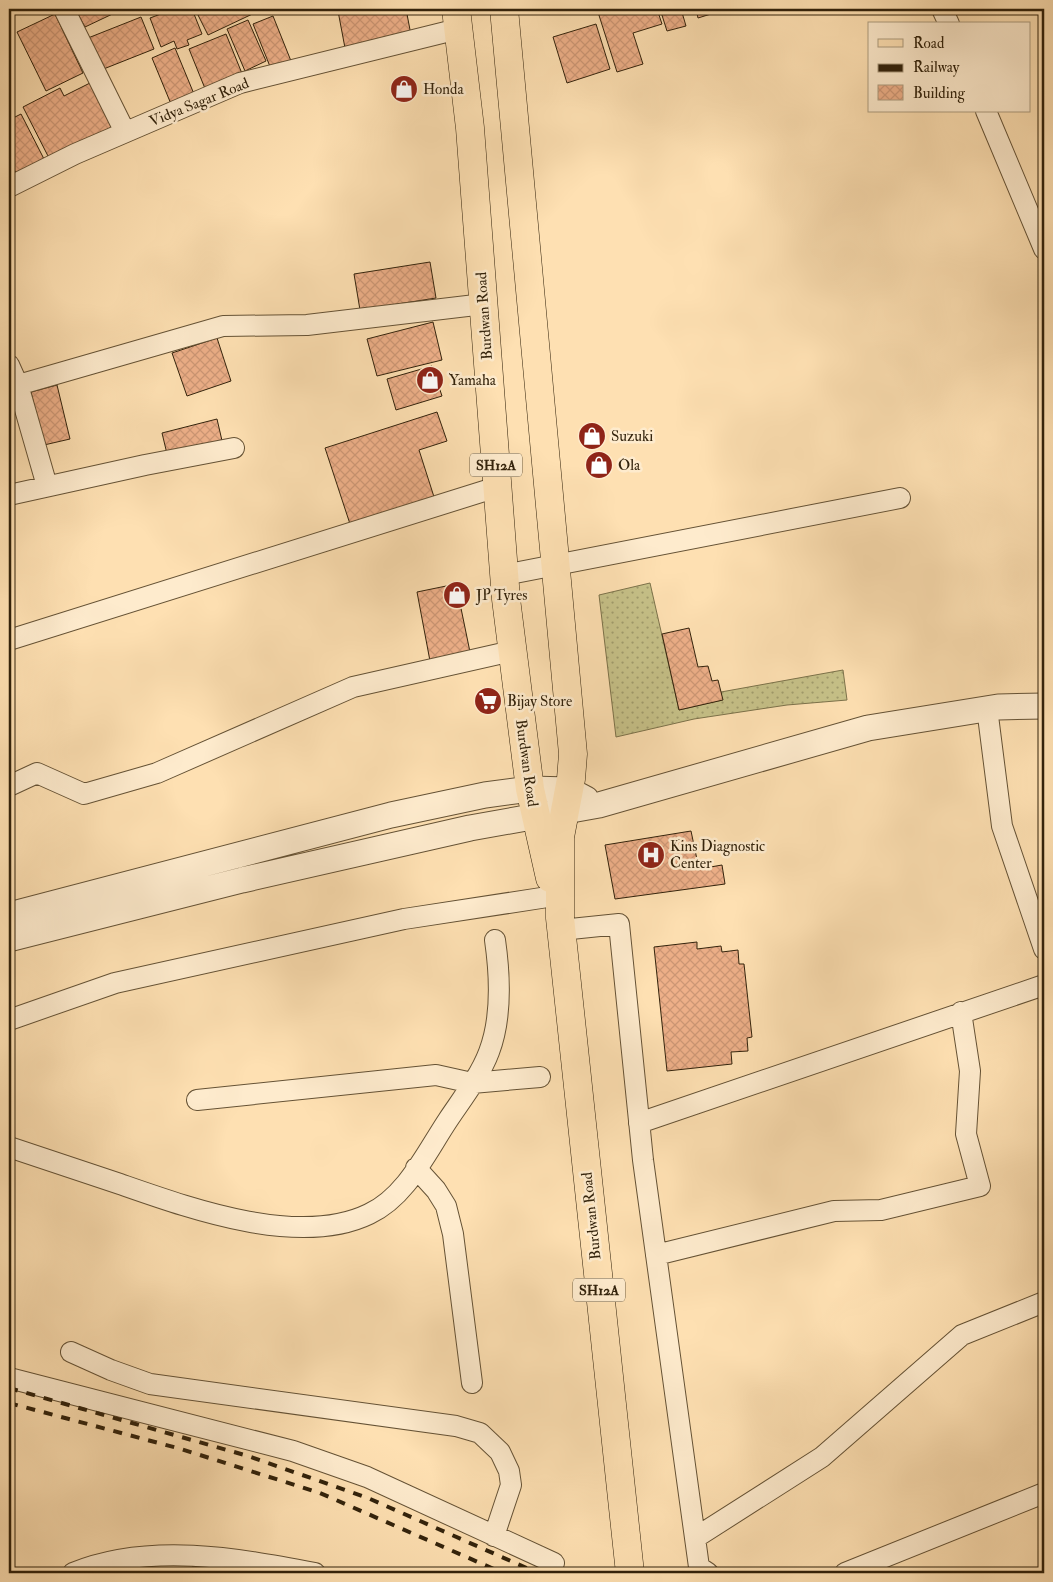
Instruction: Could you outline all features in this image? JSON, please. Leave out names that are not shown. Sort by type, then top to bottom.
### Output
[{"type":"main road","name":"Burdwan Road","points":[[504,9],[573,754],[568,800],[560,837],[558,915]]},
{"type":"main road","name":"Burdwan Road","points":[[457,19],[470,128],[504,575],[512,651],[530,789],[558,915],[630,1573]]},
{"type":"street","points":[[64,9],[126,132]]},
{"type":"street","points":[[942,9],[948,22]]},
{"type":"street","name":"Vidya Sagar Road","points":[[9,187],[74,154],[240,82],[457,19]]},
{"type":"street","points":[[986,112],[1044,249]]},
{"type":"street","points":[[18,385],[223,326],[307,325],[484,304]]},
{"type":"street","points":[[9,365],[18,385],[47,486]]},
{"type":"street","points":[[9,495],[234,448]]},
{"type":"street","points":[[9,640],[497,487]]},
{"type":"street","points":[[504,575],[900,498]]},
{"type":"street","points":[[9,786],[38,773],[84,794],[157,773],[353,687],[512,651]]},
{"type":"street","points":[[9,915],[391,815],[530,789],[568,800],[599,805],[868,728],[987,708],[1044,706]]},
{"type":"street","points":[[987,708],[1002,826],[1044,949]]},
{"type":"street","points":[[9,939],[252,878],[470,828],[535,816],[568,800]]},
{"type":"street","points":[[9,1020],[115,983],[404,919],[558,915],[620,924],[639,1122],[656,1255],[699,1567],[708,1573]]},
{"type":"street","points":[[9,1147],[203,1212],[294,1227],[340,1225],[370,1214],[402,1189],[472,1083],[489,1052],[495,1024],[499,966],[495,940]]},
{"type":"street","points":[[639,1122],[1044,985]]},
{"type":"street","points":[[656,1255],[834,1211],[882,1210],[980,1186],[966,1134],[970,1071],[960,1012]]},
{"type":"street","points":[[197,1100],[436,1075],[472,1083],[540,1077]]},
{"type":"street","points":[[416,1168],[436,1190],[446,1206],[453,1234],[472,1383]]},
{"type":"street","points":[[695,1538],[822,1457],[962,1335],[1044,1302]]},
{"type":"street","points":[[71,1352],[111,1370],[150,1384],[456,1426],[480,1433],[500,1452],[509,1471],[511,1485],[494,1536]]},
{"type":"street","points":[[9,1378],[293,1451],[367,1477],[554,1563]]},
{"type":"street","points":[[845,1573],[1044,1493]]},
{"type":"street","points":[[72,1573],[111,1561],[137,1557],[195,1555],[266,1564],[315,1573]]},
{"type":"shaded area","points":[[650,583],[679,710],[722,700],[721,692],[843,670],[847,700],[787,705],[694,719],[616,737],[599,595]]},
{"type":"building","points":[[9,9],[25,9],[9,17]]},
{"type":"building","points":[[75,9],[123,9],[85,27]]},
{"type":"building","points":[[174,9],[192,9],[202,34],[187,40],[189,45],[177,49],[174,41],[161,47],[150,18]]},
{"type":"building","points":[[195,9],[263,9],[208,35]]},
{"type":"building","points":[[352,9],[406,9],[411,35],[345,48],[338,11]]},
{"type":"building","points":[[597,9],[657,9],[662,24],[633,33],[643,64],[617,72]]},
{"type":"building","points":[[660,9],[681,9],[686,26],[667,31]]},
{"type":"building","points":[[696,9],[727,9],[698,18]]},
{"type":"building","points":[[55,14],[83,73],[46,91],[17,32]]},
{"type":"building","points":[[273,16],[291,61],[271,69],[253,24]]},
{"type":"building","points":[[141,17],[154,49],[101,70],[88,38]]},
{"type":"building","points":[[248,20],[266,61],[245,71],[227,29]]},
{"type":"building","points":[[596,24],[610,69],[567,83],[553,37]]},
{"type":"building","points":[[226,34],[243,76],[206,91],[189,49]]},
{"type":"building","points":[[175,48],[194,94],[171,104],[152,58]]},
{"type":"building","points":[[90,83],[112,127],[49,158],[23,107],[60,88],[64,96]]},
{"type":"building","points":[[21,114],[44,159],[16,173],[9,160],[9,120]]},
{"type":"building","points":[[430,262],[436,298],[360,310],[354,274]]},
{"type":"building","points":[[433,322],[442,360],[377,376],[367,339]]},
{"type":"building","points":[[217,338],[231,381],[187,396],[172,353]]},
{"type":"building","points":[[432,366],[442,396],[396,410],[387,379]]},
{"type":"building","points":[[57,385],[70,439],[44,445],[31,392]]},
{"type":"building","points":[[437,412],[447,441],[419,450],[435,500],[351,527],[325,448]]},
{"type":"building","points":[[217,419],[223,445],[168,458],[162,433]]},
{"type":"building","points":[[456,584],[470,652],[430,661],[417,592]]},
{"type":"building","points":[[689,628],[698,667],[708,666],[712,681],[718,680],[723,700],[679,710],[662,634]]},
{"type":"building","name":"Kins Diagnostic Center","points":[[691,831],[699,869],[722,865],[725,884],[615,899],[605,845]]},
{"type":"building","points":[[697,942],[697,949],[721,946],[722,952],[738,950],[739,964],[744,964],[752,1037],[747,1038],[748,1051],[731,1052],[732,1064],[667,1071],[654,947]]},
{"type":"building","points":[[192,1567],[230,1567],[230,1573],[192,1573]]},
{"type":"railway","points":[[9,1388],[248,1456],[368,1498],[538,1573]]},
{"type":"railway","points":[[9,1403],[181,1449],[320,1493],[503,1573]]},
{"type":"place","name":"Honda","points":[[404,89]]},
{"type":"place","name":"Yamaha","points":[[430,380]]},
{"type":"place","name":"Suzuki","points":[[592,436]]},
{"type":"place","name":"Ola","points":[[599,465]]},
{"type":"place","name":"JP Tyres","points":[[457,595]]},
{"type":"place","name":"Bijay Store","points":[[488,701]]},
{"type":"place","name":"Kins Diagnostic Center","points":[[651,855]]}]
